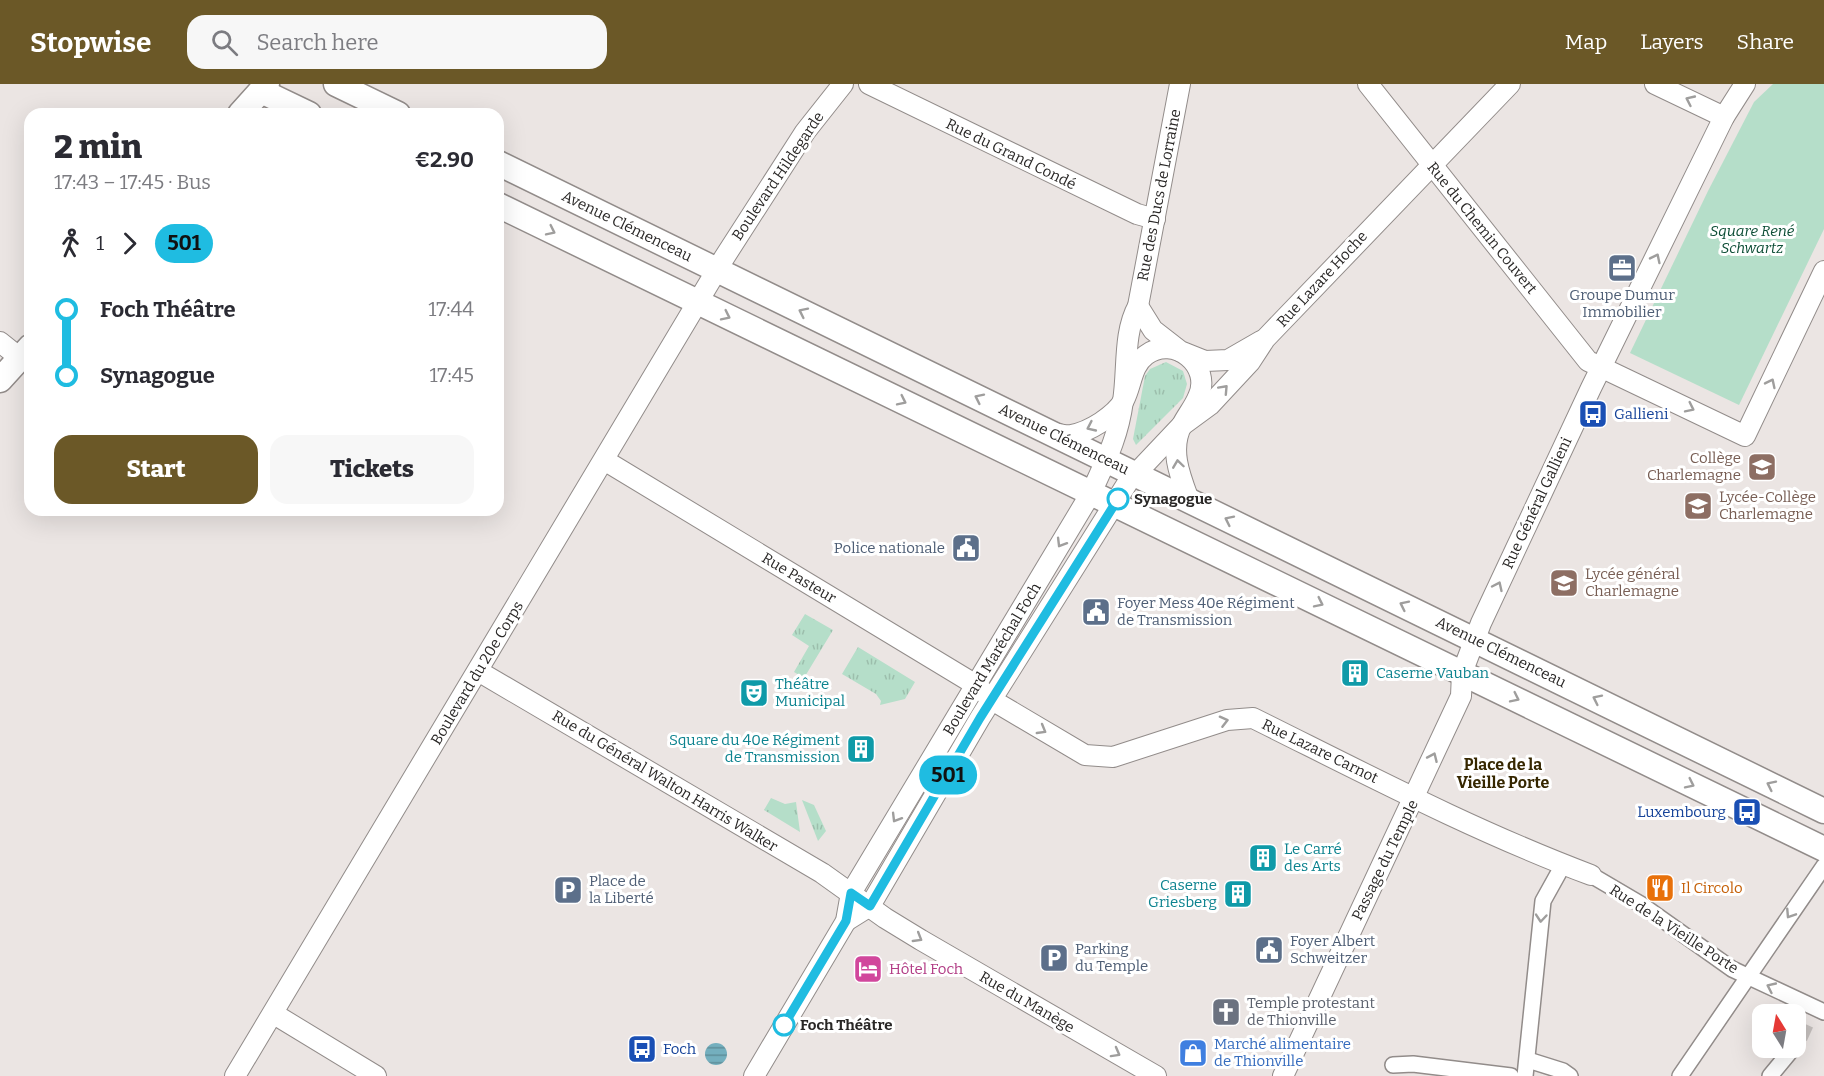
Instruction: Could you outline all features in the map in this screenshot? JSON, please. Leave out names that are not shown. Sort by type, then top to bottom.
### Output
[{"type":"street","points":[[336,84],[386,108]]},
{"type":"street","name":"Boulevard Hildegarde","points":[[717,270],[805,132],[843,84]]},
{"type":"street","name":"Rue du Grand Condé","points":[[869,84],[1137,214],[1155,219]]},
{"type":"street","name":"Rue des Ducs de Lorraine","points":[[1091,493],[1115,443],[1123,401],[1131,319],[1138,306],[1180,84]]},
{"type":"street","name":"Rue du Chemin Couvert","points":[[1368,84],[1588,361],[1602,367]]},
{"type":"street","name":"Rue Lazare Hoche","points":[[1135,474],[1180,427],[1210,405],[1250,362],[1265,339],[1510,84]]},
{"type":"street","points":[[1655,84],[1724,117]]},
{"type":"street","points":[[1745,84],[1724,117],[1602,367],[1745,436],[1824,271]]},
{"type":"street","points":[[244,108],[260,86],[298,108]]},
{"type":"street","name":"Avenue Clémenceau","points":[[504,166],[1824,811]]},
{"type":"street","points":[[504,208],[1824,849]]},
{"type":"street","name":"Boulevard du 20e Corps","points":[[235,1076],[717,270]]},
{"type":"street","points":[[1138,306],[1153,330],[1194,361],[1202,382],[1199,396],[1180,427],[1176,445],[1176,462],[1189,500]]},
{"type":"street","points":[[1051,433],[1071,436],[1107,417],[1123,401],[1134,369],[1145,355],[1159,349],[1180,351],[1205,361],[1228,360],[1265,339]]},
{"type":"street","points":[[0,342],[24,352]]},
{"type":"street","points":[[0,380],[24,353]]},
{"type":"street","name":"Rue Général Gallieni","points":[[1476,640],[1481,623],[1602,367]]},
{"type":"street","name":"Rue Pasteur","points":[[604,460],[976,685],[992,700]]},
{"type":"street","name":"Boulevard Maréchal Foch","points":[[846,921],[870,906],[992,700],[1135,474]]},
{"type":"street","name":"Boulevard Maréchal Foch","points":[[755,1076],[846,921],[851,893],[1091,493]]},
{"type":"street","name":"Passage du Temple","points":[[1283,1076],[1461,696],[1462,673],[1476,640]]},
{"type":"street","name":"Rue du Général Walton Harris Walker","points":[[478,671],[629,758],[870,906]]},
{"type":"street","name":"Rue Lazare Carnot","points":[[992,700],[1085,755],[1113,757],[1227,720],[1253,718],[1415,798]]},
{"type":"street","points":[[1415,798],[1563,865],[1590,874]]},
{"type":"street","points":[[1525,1076],[1543,901],[1563,865]]},
{"type":"street","points":[[1680,1076],[1824,866]]},
{"type":"street","name":"Rue de la Vieille Porte","points":[[1590,874],[1642,905],[1732,969],[1815,1012]]},
{"type":"street","name":"Rue du Manège","points":[[870,906],[921,940],[1156,1076]]},
{"type":"street","points":[[274,1014],[376,1076]]},
{"type":"street","points":[[1770,1076],[1785,1058]]},
{"type":"street","points":[[1527,1060],[1563,1071],[1570,1076]]},
{"type":"street","points":[[1393,1065],[1413,1064],[1511,1076]]},
{"type":"green space","name":"Square René Schwartz","points":[[1773,84],[1824,84],[1824,229],[1739,405],[1630,353],[1708,191],[1754,102]]},
{"type":"green space","points":[[1166,362],[1183,371],[1187,384],[1183,398],[1136,445],[1133,439],[1145,376],[1150,369]]},
{"type":"green space","points":[[805,614],[833,630],[804,678],[794,672],[809,646],[792,635]]},
{"type":"green space","points":[[858,647],[915,682],[905,699],[880,705],[881,701],[876,694],[842,674]]},
{"type":"green space","points":[[771,798],[785,804],[796,802],[800,832],[764,810]]},
{"type":"green space","points":[[802,800],[814,805],[826,831],[818,841]]},
{"type":"water","points":[[712,1043],[720,1043],[727,1050],[727,1058],[720,1065],[712,1065],[705,1058],[705,1050]]},
{"type":"tunnel","points":[[1806,1025],[1809,1018]]},
{"type":"bus line","name":"501","points":[[784,1025],[846,921],[851,893],[870,906],[980,718],[1118,499]]},
{"type":"place","name":"Groupe Dumur Immobilier","points":[[1622,268]]},
{"type":"place","name":"Gallieni","points":[[1593,414]]},
{"type":"place","name":"Collège Charlemagne","points":[[1762,467]]},
{"type":"place","name":"Synagogue","points":[[1118,499]]},
{"type":"place","name":"Lycée-Collège Charlemagne","points":[[1698,506]]},
{"type":"place","name":"Police nationale","points":[[966,548]]},
{"type":"place","name":"Lycée général Charlemagne","points":[[1564,583]]},
{"type":"place","name":"Foyer Mess 40e Régiment de Transmission","points":[[1096,612]]},
{"type":"place","name":"Caserne Vauban","points":[[1355,673]]},
{"type":"place","name":"Théâtre Municipal","points":[[754,693]]},
{"type":"place","name":"Square du 40e Régiment de Transmission","points":[[861,749]]},
{"type":"place","name":"Luxembourg","points":[[1747,812]]},
{"type":"place","name":"Le Carré des Arts","points":[[1263,858]]},
{"type":"place","name":"Il Circolo","points":[[1660,888]]},
{"type":"place","name":"Place de la Liberté","points":[[568,890]]},
{"type":"place","name":"Caserne Griesberg","points":[[1238,894]]},
{"type":"place","name":"Foyer Albert Schweitzer","points":[[1269,950]]},
{"type":"place","name":"Parking du Temple","points":[[1054,958]]},
{"type":"place","name":"Hôtel Foch","points":[[868,969]]},
{"type":"place","name":"Temple protestant de Thionville","points":[[1226,1012]]},
{"type":"place","name":"Foch Théâtre","points":[[784,1025]]},
{"type":"place","name":"Foch","points":[[642,1049]]},
{"type":"place","name":"Marché alimentaire de Thionville","points":[[1193,1053]]},
{"type":"district","name":"Place de la Vieille Porte","points":[[1503,773]]}]
